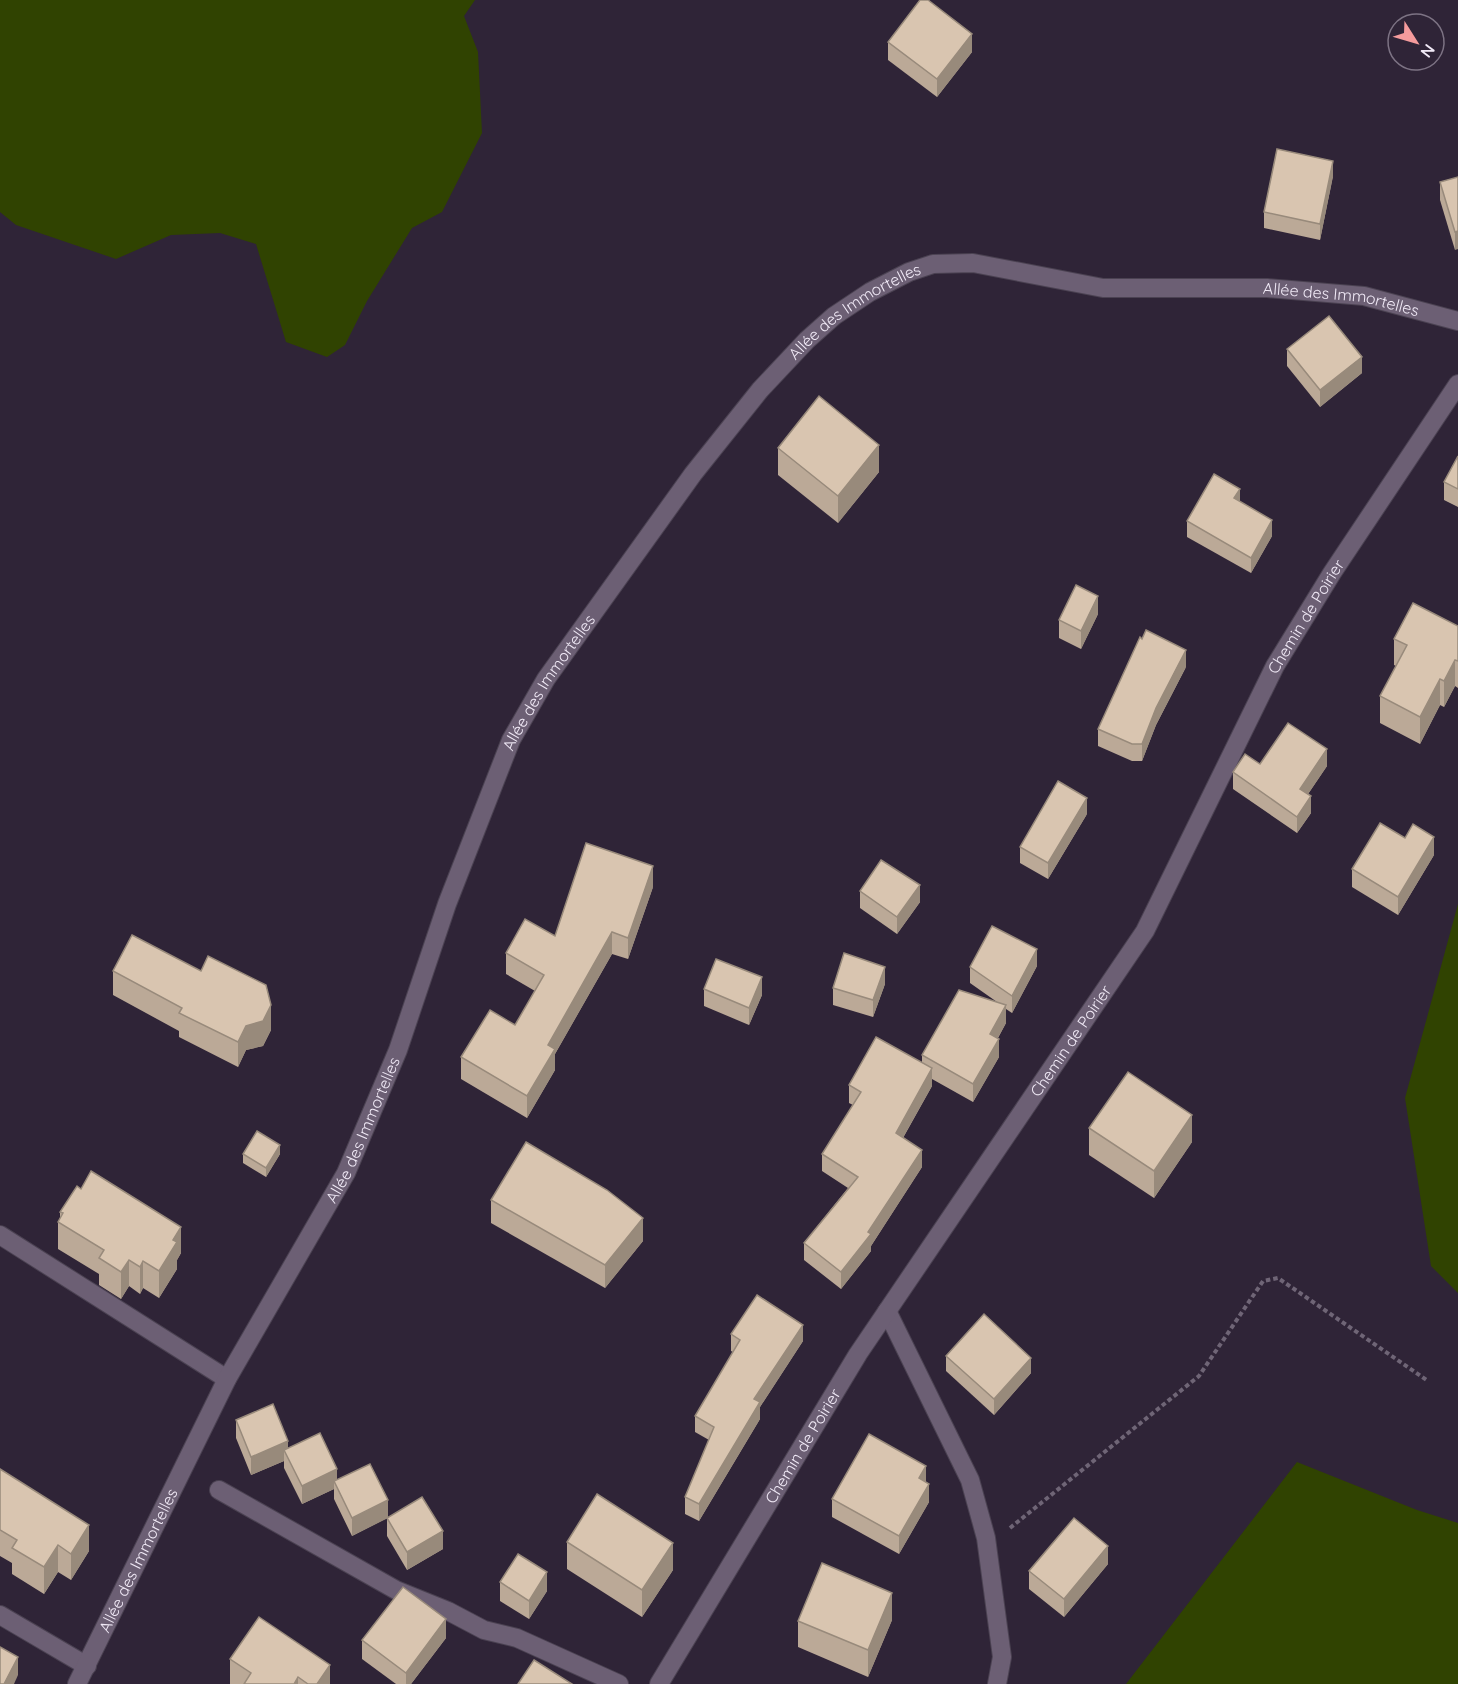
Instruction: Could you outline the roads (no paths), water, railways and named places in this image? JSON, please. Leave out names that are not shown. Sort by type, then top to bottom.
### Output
[{"type":"street","name":"Allée des Immortelles","points":[[76,1684],[87,1666],[227,1379],[346,1173],[398,1050],[447,904],[511,740],[546,679],[693,474],[760,390],[834,316],[870,292],[909,272],[933,264],[973,263],[1103,288],[1267,288],[1364,296],[1458,321]]},
{"type":"street","name":"Chemin de Poirier","points":[[659,1684],[858,1354],[1145,931],[1275,666],[1332,573],[1458,384]]},
{"type":"street","points":[[0,1235],[227,1379]]},
{"type":"street","points":[[887,1311],[970,1480],[986,1538],[1002,1657],[997,1684]]},
{"type":"street","points":[[219,1490],[396,1590],[448,1611],[484,1630],[517,1638],[619,1684]]},
{"type":"street","points":[[0,1616],[87,1666]]}]
